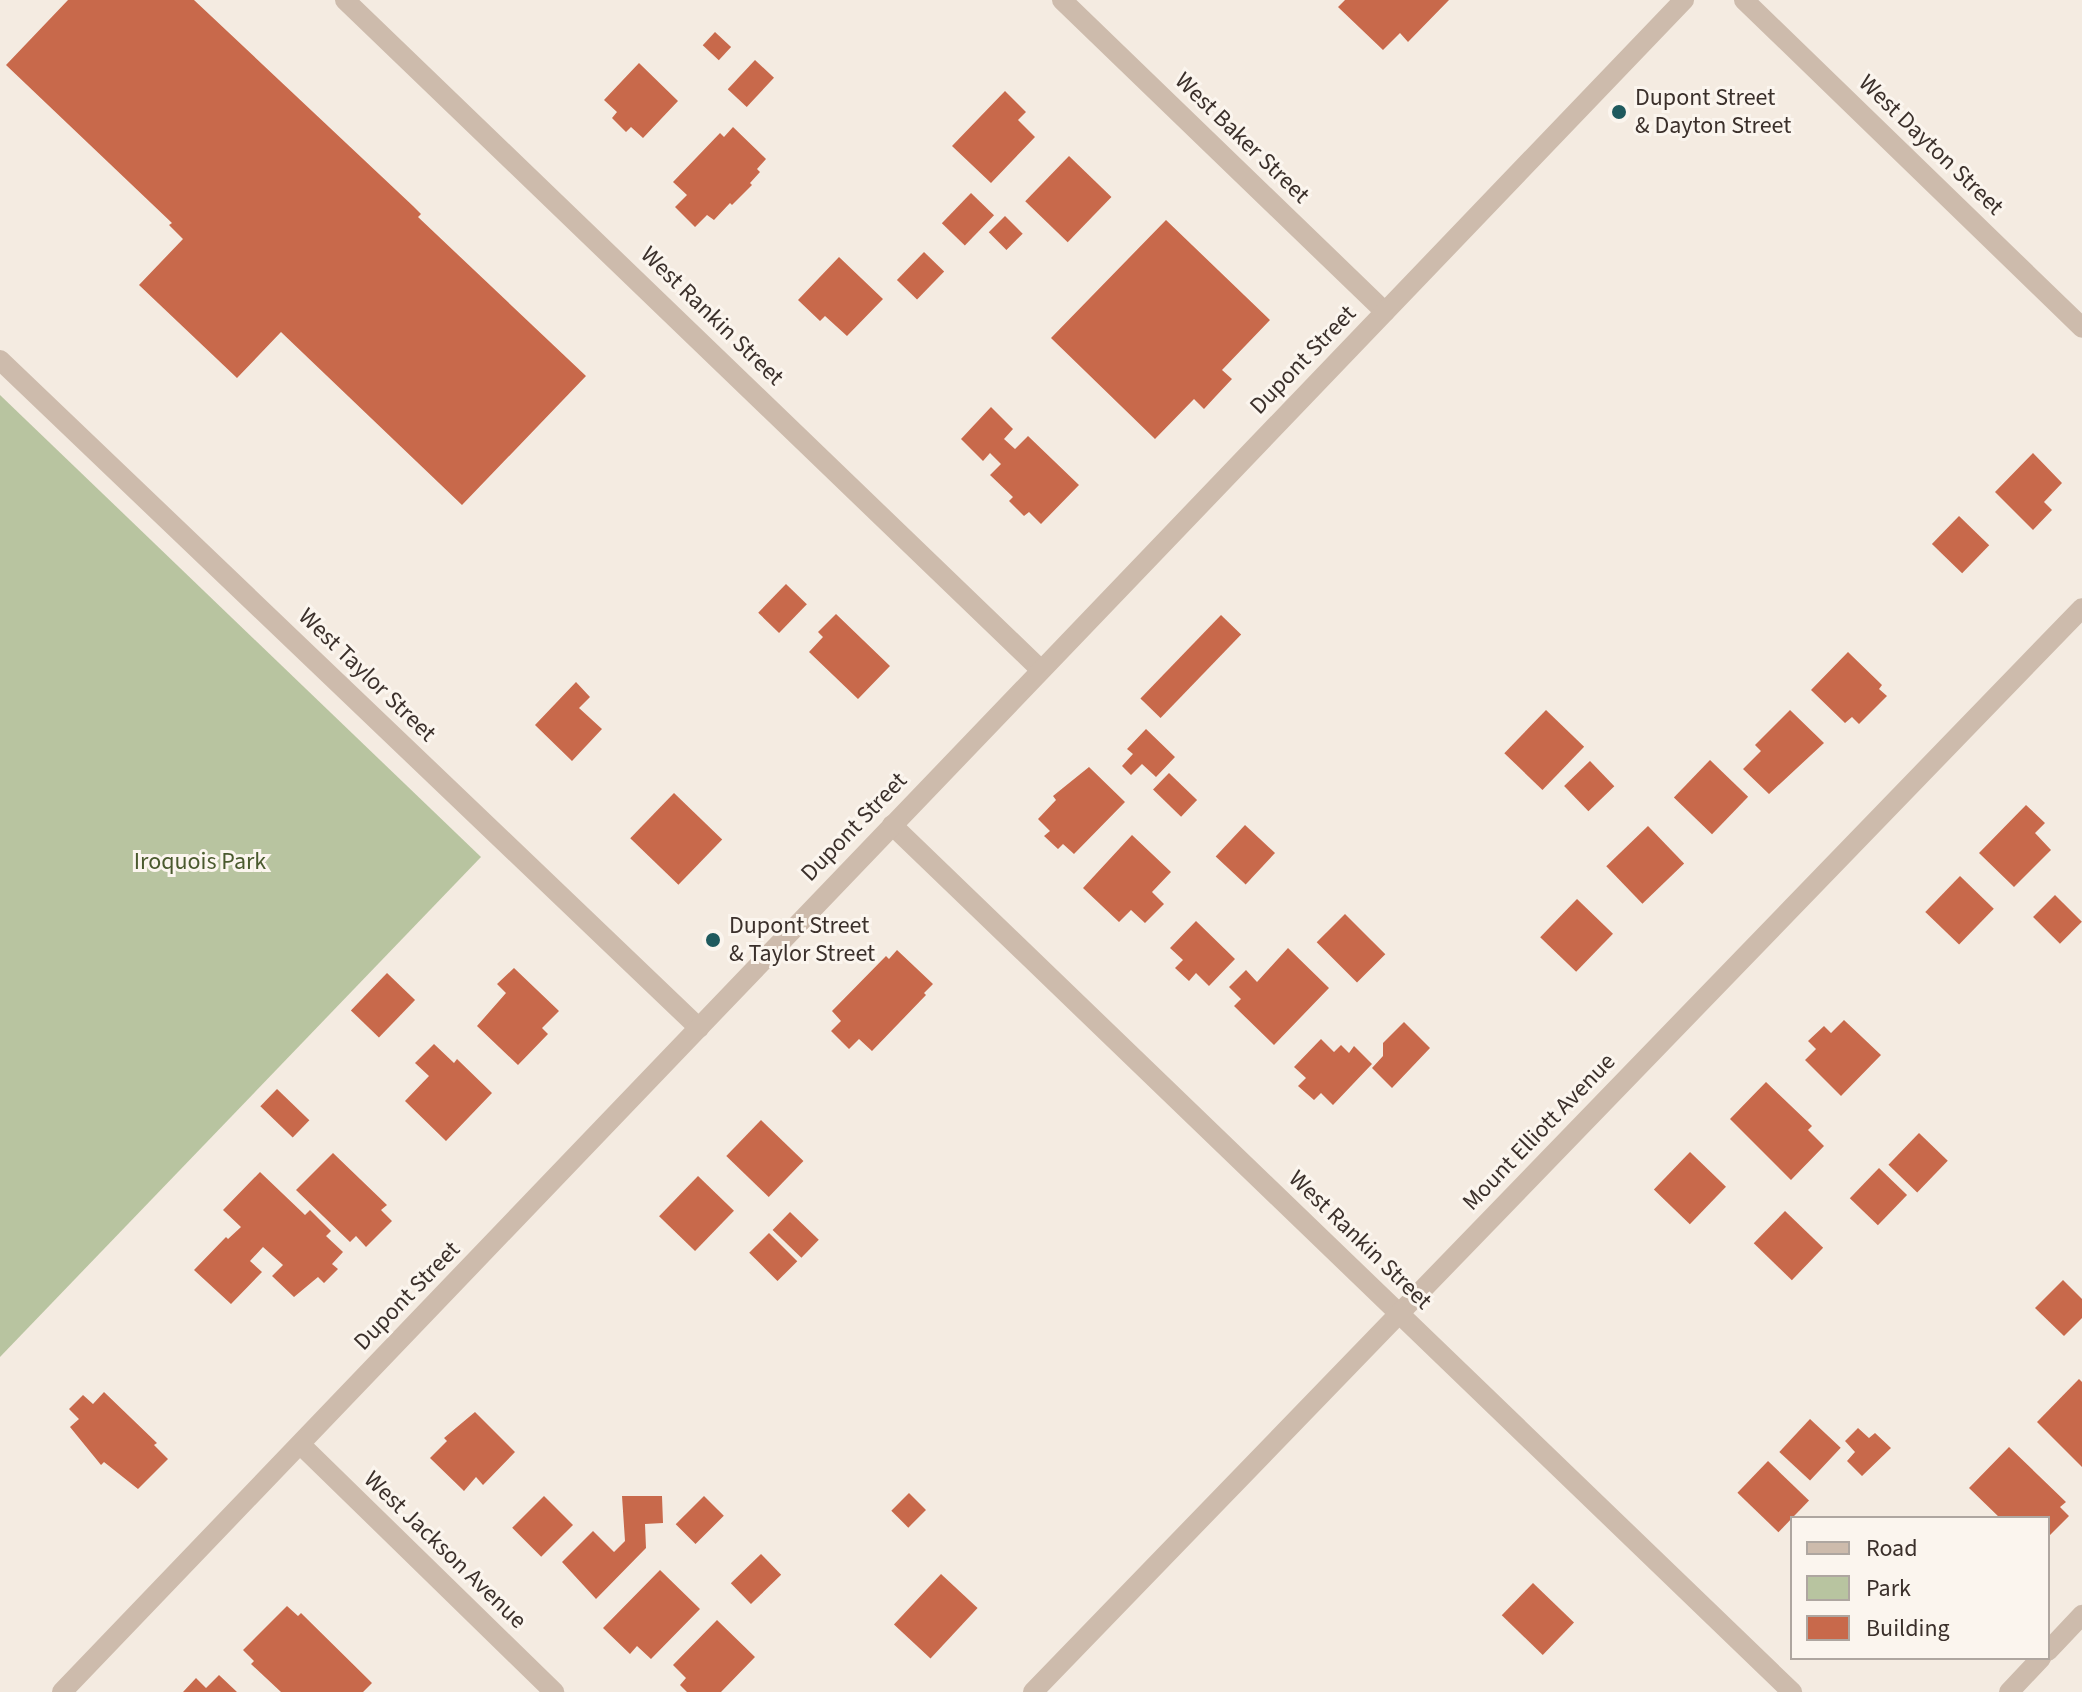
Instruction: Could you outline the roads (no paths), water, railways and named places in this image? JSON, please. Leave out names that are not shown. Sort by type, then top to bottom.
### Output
[{"type":"street","name":"West Rankin Street","points":[[345,0],[1041,670]]},
{"type":"street","name":"West Baker Street","points":[[1062,0],[1385,312]]},
{"type":"street","name":"Dupont Street","points":[[62,1692],[1684,0]]},
{"type":"street","name":"West Dayton Street","points":[[1744,0],[2082,328]]},
{"type":"street","name":"West Taylor Street","points":[[0,360],[699,1028]]},
{"type":"street","name":"Mount Elliott Avenue","points":[[1033,1692],[2082,608]]},
{"type":"street","name":"West Rankin Street","points":[[892,825],[1792,1692]]},
{"type":"street","name":"West Jackson Avenue","points":[[301,1445],[554,1692]]},
{"type":"street","points":[[2050,1649],[2082,1615]]},
{"type":"street","points":[[2009,1692],[2039,1660]]},
{"type":"place","name":"Dupont Street & Dayton Street","points":[[1619,112]]},
{"type":"place","name":"Dupont Street & Taylor Street","points":[[713,940]]},
{"type":"park label","name":"Iroquois Park","points":[[200,862]]}]
